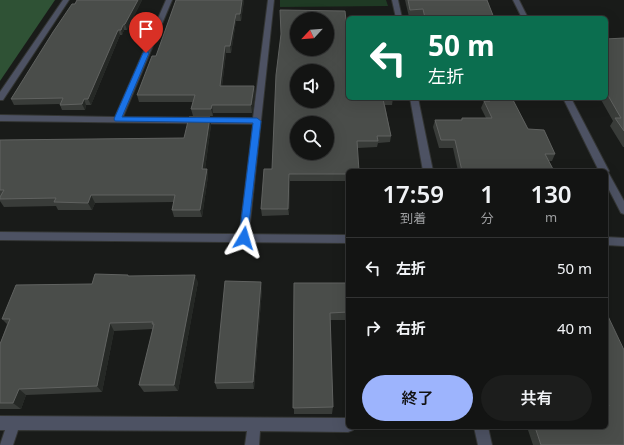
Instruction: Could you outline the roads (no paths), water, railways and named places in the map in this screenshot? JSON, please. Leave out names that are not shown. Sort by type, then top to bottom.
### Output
[{"type":"street","points":[[0,98],[66,0]]},
{"type":"street","points":[[118,119],[169,0]]},
{"type":"street","points":[[244,238],[271,0]]},
{"type":"street","points":[[395,0],[399,16]]},
{"type":"street","points":[[516,0],[524,16]]},
{"type":"street","points":[[414,100],[428,169]]},
{"type":"street","points":[[568,100],[603,169]]},
{"type":"street","points":[[0,118],[257,121]]},
{"type":"street","points":[[608,179],[624,210]]},
{"type":"street","points":[[0,236],[346,239]]},
{"type":"street","points":[[608,242],[624,242]]},
{"type":"street","points":[[0,423],[346,425]]},
{"type":"street","points":[[6,445],[14,423]]},
{"type":"street","points":[[252,445],[254,425]]},
{"type":"street","points":[[481,429],[485,445]]}]
